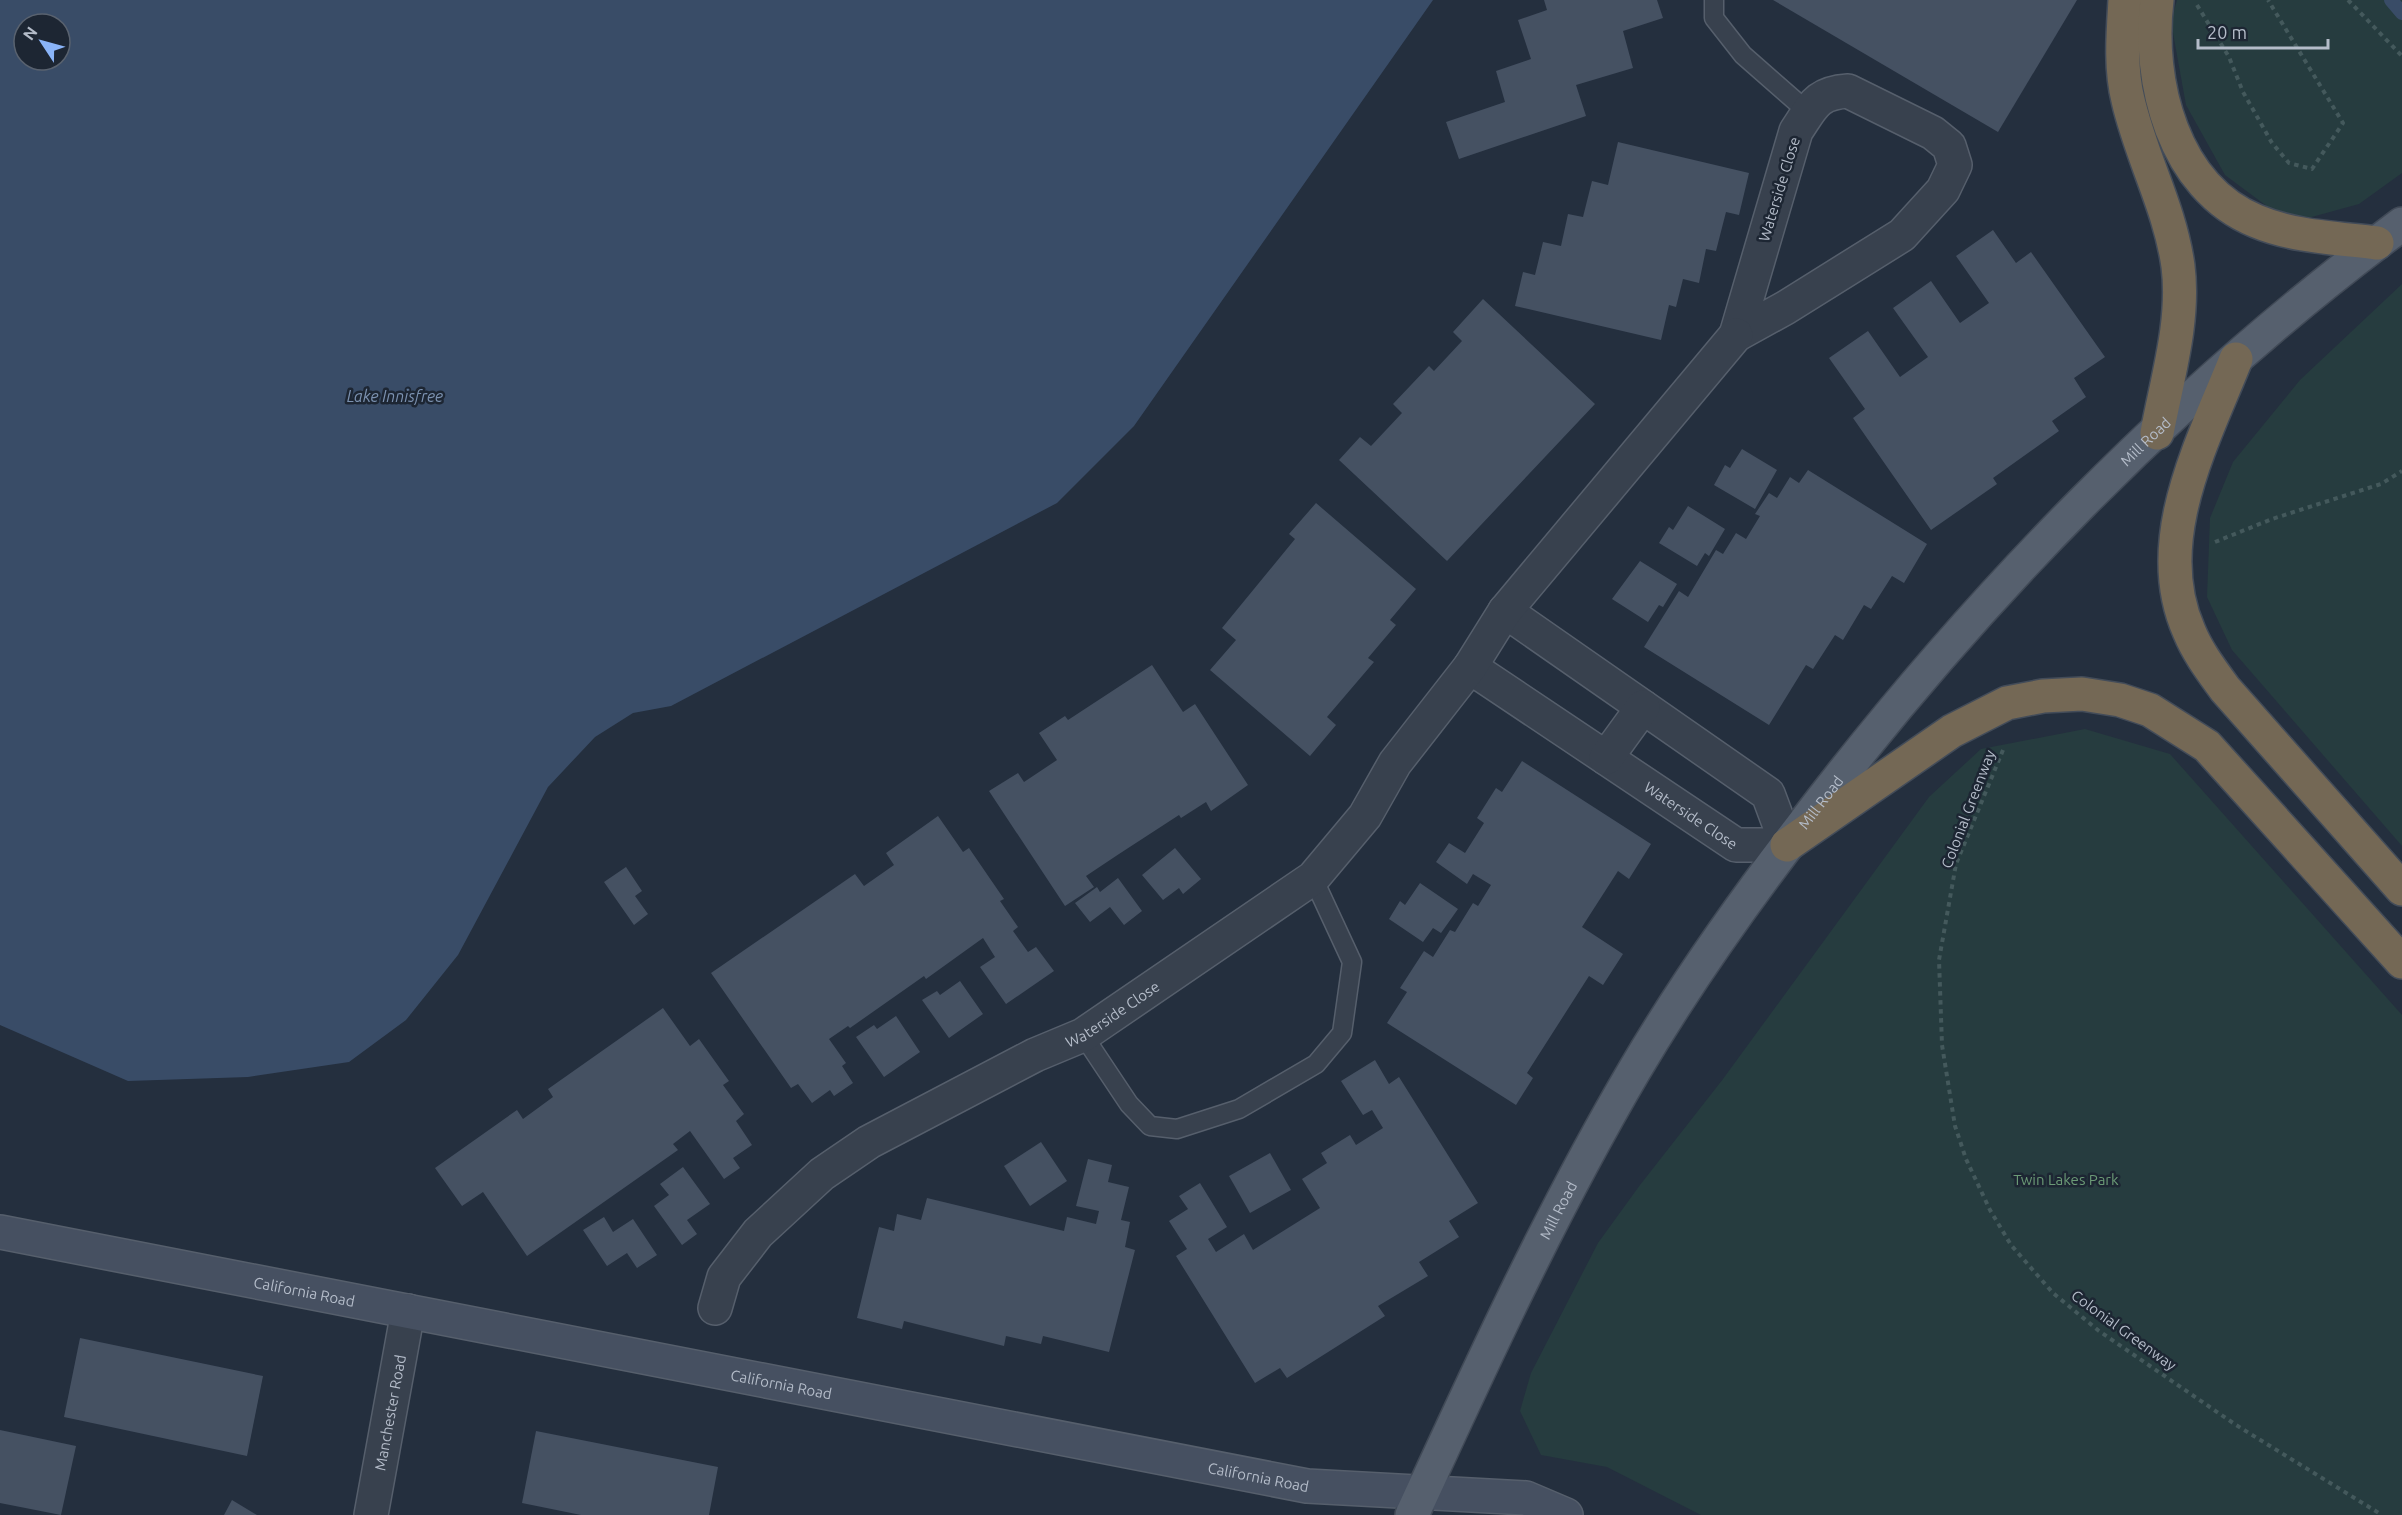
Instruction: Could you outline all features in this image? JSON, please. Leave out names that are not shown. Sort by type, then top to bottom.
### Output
[{"type":"highway","points":[[2125,0],[2124,66],[2127,98],[2137,134],[2163,203],[2178,266],[2180,299],[2177,326],[2157,433]]},
{"type":"highway","points":[[2157,0],[2155,57],[2162,94],[2182,153],[2198,179],[2217,198],[2256,221],[2308,236],[2390,234]]},
{"type":"highway","points":[[2236,359],[2187,483],[2181,508],[2175,559],[2180,599],[2188,630],[2205,663],[2225,689],[2402,889]]},
{"type":"highway","points":[[1787,845],[1952,731],[2007,703],[2043,696],[2082,694],[2120,700],[2150,710],[2182,727],[2207,746],[2402,962]]},
{"type":"main road","name":"Mill Road","points":[[1417,1504],[1534,1255],[1635,1070],[1759,881],[1850,762],[1957,636],[2084,503],[2236,359],[2390,234]]},
{"type":"main road","name":"California Road","points":[[0,1232],[1307,1486],[1417,1504],[1526,1498],[1566,1515]]},
{"type":"street","name":"Waterside Close","points":[[715,1308],[724,1277],[758,1233],[822,1174],[869,1142],[1035,1055],[1083,1035],[1313,878],[1365,816],[1395,764],[1470,667],[1505,611],[1736,335],[1785,308],[1902,234],[1943,190],[1955,165],[1949,146],[1933,133],[1848,91],[1829,93],[1808,112],[1796,131],[1736,335]]},
{"type":"street","points":[[1505,611],[1768,794],[1787,845]]},
{"type":"street","name":"Waterside Close","points":[[1470,667],[1736,845],[1787,845]]},
{"type":"street","points":[[1606,758],[1643,707]]},
{"type":"street","name":"Manchester Road","points":[[370,1515],[408,1311]]},
{"type":"lane","points":[[1714,0],[1714,18],[1743,55],[1808,112]]},
{"type":"lane","points":[[1083,1035],[1129,1104],[1150,1126],[1177,1129],[1239,1109],[1316,1064],[1342,1033],[1352,962],[1313,878]]},
{"type":"path","points":[[2196,4],[2229,57],[2243,92],[2272,143],[2289,163],[2312,169],[2343,123],[2268,0]]},
{"type":"path","points":[[2348,0],[2402,56]]},
{"type":"path","points":[[2210,543],[2272,519],[2381,484],[2402,471]]},
{"type":"path","name":"Colonial Greenway","points":[[2006,744],[1956,864],[1939,960],[1942,1045],[1955,1126],[1966,1159],[1990,1210],[2012,1245],[2053,1293],[2099,1331],[2236,1425],[2382,1515]]},
{"type":"green space","points":[[2177,0],[2402,0],[2402,173],[2359,204],[2308,218],[2272,210],[2225,175],[2186,105],[2171,22]]},
{"type":"green space","points":[[2402,284],[2402,846],[2232,650],[2207,597],[2210,518],[2233,462],[2300,380]]},
{"type":"green space","name":"Twin Lakes Park","points":[[2085,729],[2170,754],[2402,1015],[2402,1515],[1701,1515],[1607,1467],[1541,1455],[1520,1411],[1531,1373],[1598,1243],[1723,1079],[1929,797],[1981,749]]},
{"type":"water","name":"Lake Innisfree","points":[[0,0],[1433,0],[1134,426],[1057,503],[671,706],[633,713],[595,737],[548,787],[458,955],[406,1020],[349,1062],[248,1077],[128,1081],[0,1025]]},
{"type":"building","points":[[1544,0],[1657,0],[1663,18],[1623,31],[1633,68],[1576,85],[1586,116],[1459,159],[1446,122],[1505,102],[1496,71],[1531,59],[1518,20],[1547,10]]},
{"type":"building","points":[[1773,0],[2077,0],[1998,132]]},
{"type":"building","points":[[1618,142],[1749,173],[1739,215],[1726,212],[1716,251],[1706,249],[1699,283],[1683,279],[1676,307],[1669,305],[1661,340],[1515,306],[1523,272],[1535,275],[1543,242],[1561,246],[1568,214],[1583,217],[1592,181],[1608,185]]},
{"type":"building","points":[[1993,230],[2016,263],[2031,252],[2105,357],[2074,378],[2086,397],[2052,421],[2059,431],[1993,478],[1997,484],[1931,530],[1853,418],[1865,409],[1829,358],[1868,331],[1900,377],[1928,357],[1893,308],[1931,281],[1960,323],[1989,303],[1956,256]]},
{"type":"building","points":[[1483,299],[1595,404],[1447,561],[1339,460],[1360,437],[1371,446],[1402,413],[1393,404],[1429,366],[1434,371],[1462,341],[1453,332]]},
{"type":"building","points":[[1742,449],[1777,470],[1755,509],[1714,485],[1725,465],[1730,468]]},
{"type":"building","points":[[1808,470],[1927,544],[1904,583],[1892,576],[1871,609],[1864,605],[1843,640],[1835,635],[1813,669],[1806,665],[1769,725],[1644,647],[1679,591],[1688,597],[1716,550],[1723,554],[1736,533],[1746,539],[1760,516],[1755,514],[1769,493],[1777,498],[1790,477],[1799,483]]},
{"type":"building","points":[[1316,503],[1416,589],[1390,620],[1396,625],[1368,658],[1374,662],[1327,717],[1336,725],[1310,756],[1210,670],[1236,640],[1222,628],[1295,539],[1289,534]]},
{"type":"building","points":[[1688,506],[1725,529],[1709,556],[1705,553],[1697,566],[1659,543],[1669,527],[1673,530]]},
{"type":"building","points":[[1640,561],[1677,584],[1663,607],[1659,605],[1648,622],[1612,599]]},
{"type":"building","points":[[1152,665],[1183,712],[1195,704],[1248,785],[1211,811],[1206,802],[1181,818],[1179,815],[1119,854],[1086,876],[1094,887],[1065,906],[989,791],[1018,773],[1024,782],[1057,760],[1039,733],[1065,716],[1068,720]]},
{"type":"building","points":[[1522,761],[1651,844],[1629,879],[1618,871],[1582,927],[1623,954],[1603,985],[1589,976],[1527,1073],[1533,1078],[1516,1105],[1387,1023],[1407,992],[1400,988],[1424,951],[1433,957],[1450,930],[1455,932],[1473,903],[1478,906],[1491,885],[1473,874],[1467,884],[1436,862],[1449,843],[1465,853],[1484,823],[1477,818],[1496,788],[1502,792]]},
{"type":"building","points":[[938,816],[963,852],[969,848],[1004,899],[1000,901],[1018,927],[1013,931],[1028,952],[1036,947],[1054,971],[1006,1004],[980,967],[995,957],[983,938],[926,979],[924,976],[850,1028],[848,1026],[829,1039],[846,1063],[842,1066],[853,1083],[834,1096],[830,1090],[812,1103],[798,1084],[791,1088],[711,973],[855,874],[864,886],[894,865],[886,853]]},
{"type":"building","points":[[1175,848],[1201,879],[1183,894],[1179,888],[1163,900],[1142,875]]},
{"type":"building","points":[[626,867],[642,891],[635,896],[648,914],[634,925],[604,882]]},
{"type":"building","points":[[1118,878],[1142,911],[1124,925],[1110,907],[1090,922],[1075,903],[1097,887],[1100,892]]},
{"type":"building","points":[[1420,883],[1458,909],[1441,933],[1433,928],[1423,942],[1389,919],[1400,901],[1405,905]]},
{"type":"building","points":[[960,981],[983,1014],[949,1038],[922,1000],[937,991],[940,995]]},
{"type":"building","points":[[663,1008],[690,1046],[699,1039],[729,1081],[723,1085],[744,1114],[736,1121],[752,1145],[733,1158],[740,1168],[724,1179],[690,1131],[673,1144],[678,1150],[527,1256],[483,1192],[462,1206],[435,1168],[517,1110],[523,1119],[553,1097],[548,1089]]},
{"type":"building","points":[[896,1016],[920,1052],[884,1077],[856,1037],[874,1025],[877,1029]]},
{"type":"building","points":[[1375,1060],[1389,1084],[1399,1077],[1478,1203],[1449,1221],[1459,1237],[1419,1262],[1428,1276],[1378,1306],[1385,1316],[1287,1378],[1280,1368],[1255,1383],[1176,1256],[1187,1249],[1169,1221],[1188,1209],[1179,1196],[1200,1183],[1227,1227],[1208,1239],[1216,1252],[1244,1234],[1253,1250],[1320,1208],[1302,1179],[1327,1163],[1321,1153],[1350,1135],[1356,1145],[1383,1128],[1372,1110],[1363,1115],[1341,1081]]},
{"type":"building","points":[[1041,1142],[1067,1181],[1030,1206],[1004,1166]]},
{"type":"building","points":[[1270,1153],[1291,1190],[1250,1213],[1229,1176]]},
{"type":"building","points":[[1088,1159],[1112,1165],[1108,1182],[1129,1187],[1121,1220],[1130,1222],[1125,1247],[1135,1250],[1109,1352],[1043,1336],[1041,1344],[1006,1336],[1004,1346],[904,1321],[902,1329],[857,1318],[879,1227],[894,1231],[897,1214],[921,1220],[927,1198],[1064,1231],[1067,1217],[1096,1224],[1099,1211],[1076,1206]]},
{"type":"building","points":[[683,1167],[710,1204],[687,1220],[697,1234],[682,1245],[654,1206],[669,1195],[660,1184]]},
{"type":"building","points":[[604,1217],[613,1232],[633,1219],[657,1255],[637,1268],[627,1253],[607,1266],[583,1230]]},
{"type":"building","points":[[80,1338],[263,1376],[247,1456],[64,1417]]},
{"type":"building","points":[[0,1430],[76,1446],[61,1515],[0,1503]]},
{"type":"building","points":[[536,1431],[718,1467],[709,1515],[581,1515],[522,1503]]},
{"type":"building","points":[[232,1500],[257,1515],[224,1515]]},
{"type":"waterway","points":[[2391,0],[2402,13]]}]
